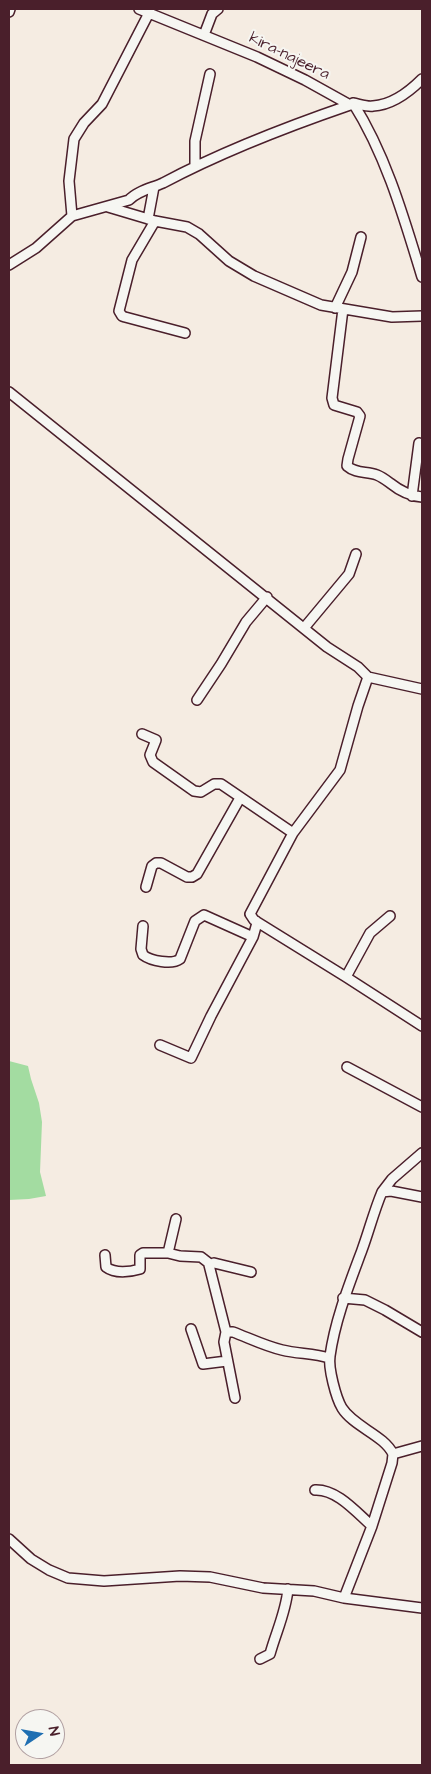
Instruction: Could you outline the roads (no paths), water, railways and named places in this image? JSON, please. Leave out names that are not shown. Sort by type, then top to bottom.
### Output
[{"type":"street","name":"kira-najeera","points":[[139,9],[204,34],[305,80],[352,104],[372,107],[385,103],[400,97],[422,79]]},
{"type":"street","points":[[204,34],[212,14],[218,9]]},
{"type":"street","points":[[72,216],[70,181],[74,139],[84,123],[102,104],[149,13]]},
{"type":"street","points":[[195,166],[195,141],[210,74]]},
{"type":"street","points":[[9,265],[36,248],[72,216],[129,200],[133,195],[268,134],[352,104],[370,131],[378,150],[394,191],[422,277]]},
{"type":"street","points":[[154,187],[152,220],[132,260],[119,312],[125,317],[185,333]]},
{"type":"street","points":[[108,206],[152,220],[187,227],[199,234],[229,261],[254,276],[308,300],[339,309],[392,317],[422,316]]},
{"type":"street","points":[[361,238],[339,309],[332,398],[334,405],[357,412],[360,416],[348,459],[348,466],[352,470],[378,475],[396,488],[412,496],[422,497]]},
{"type":"street","points":[[9,392],[327,647],[358,667],[368,677],[422,689]]},
{"type":"street","points":[[412,496],[419,443]]},
{"type":"street","points":[[304,628],[349,574],[356,554]]},
{"type":"street","points":[[197,700],[246,622],[267,597]]},
{"type":"street","points":[[368,677],[342,765],[337,775],[293,833],[250,912],[251,919],[422,1026]]},
{"type":"street","points":[[142,734],[156,741],[150,756],[153,762],[194,791],[202,792],[218,783],[293,833]]},
{"type":"street","points":[[146,886],[152,866],[156,863],[161,863],[187,877],[197,874],[240,798]]},
{"type":"street","points":[[143,926],[141,949],[143,955],[148,958],[171,962],[180,958],[195,921],[204,915],[253,937]]},
{"type":"street","points":[[346,977],[370,933],[390,916]]},
{"type":"street","points":[[160,1045],[191,1058],[253,937],[256,921]]},
{"type":"street","points":[[348,1066],[422,1107]]},
{"type":"street","points":[[344,1598],[372,1526],[392,1463],[393,1454],[388,1446],[344,1411],[339,1403],[329,1358],[343,1298],[382,1192],[392,1179],[422,1153]]},
{"type":"street","points":[[382,1192],[391,1191],[422,1197]]},
{"type":"street","points":[[168,1253],[176,1219]]},
{"type":"street","points":[[105,1255],[108,1269],[116,1271],[130,1272],[141,1269],[141,1253],[168,1253],[201,1258],[210,1264],[214,1263],[251,1272]]},
{"type":"street","points":[[210,1264],[209,1267],[226,1332],[224,1338],[227,1361],[235,1398]]},
{"type":"street","points":[[343,1298],[365,1300],[422,1332]]},
{"type":"street","points":[[191,1330],[203,1364],[227,1361]]},
{"type":"street","points":[[226,1332],[233,1332],[282,1350],[309,1355],[319,1354],[329,1358]]},
{"type":"street","points":[[393,1454],[422,1446]]},
{"type":"street","points":[[315,1490],[327,1491],[337,1496],[372,1526]]},
{"type":"street","points":[[9,1539],[49,1570],[68,1578],[104,1581],[210,1576],[263,1588],[314,1591],[344,1598],[422,1608]]},
{"type":"street","points":[[260,1659],[270,1654],[276,1631],[286,1607],[288,1589]]}]
